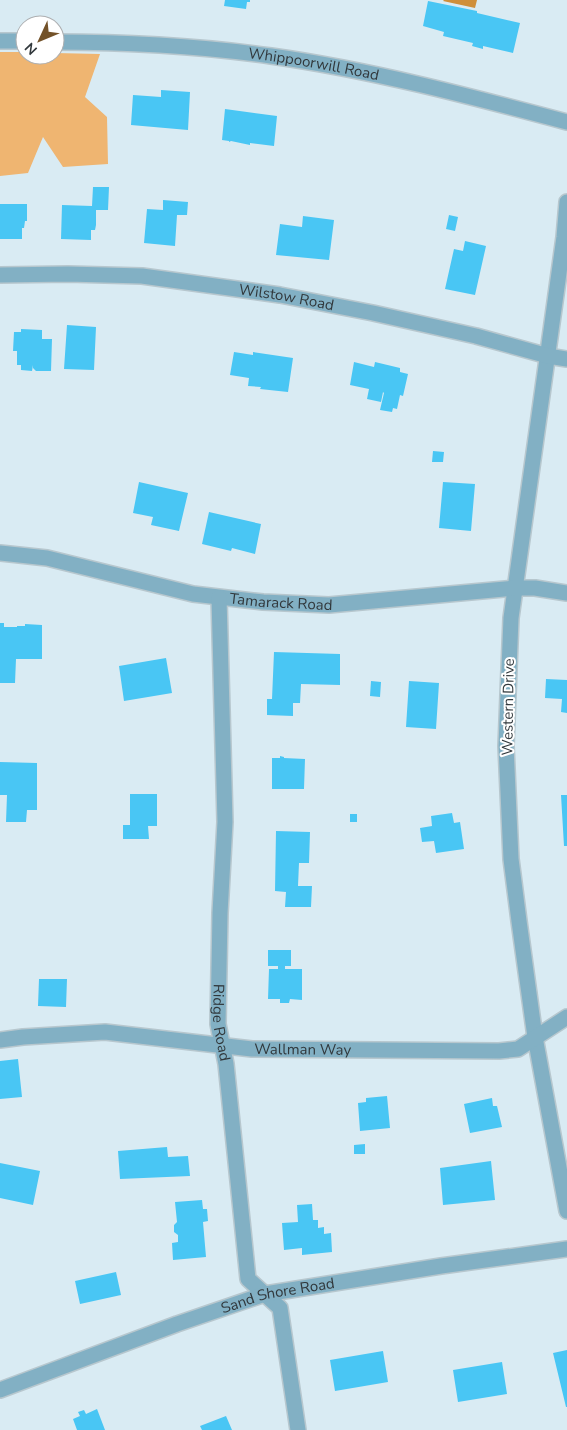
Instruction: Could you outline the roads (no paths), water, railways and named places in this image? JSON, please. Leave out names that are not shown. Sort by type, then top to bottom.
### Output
[{"type":"street","points":[[0,41],[15,41]]},
{"type":"street","name":"Whippoorwill Road","points":[[65,42],[214,49],[271,56],[405,80],[567,122]]},
{"type":"street","name":"Western Drive","points":[[567,202],[548,356],[511,618],[506,746],[511,859],[535,1037],[567,1212]]},
{"type":"street","name":"Wilstow Road","points":[[0,275],[142,276],[280,294],[373,312],[476,336],[548,356],[567,359]]},
{"type":"street","name":"Tamarack Road","points":[[0,553],[47,558],[193,594],[219,598],[329,606],[515,588],[535,588],[567,593]]},
{"type":"street","name":"Ridge Road","points":[[219,598],[225,822],[220,913],[218,1024],[223,1046],[248,1279],[280,1308],[298,1430]]},
{"type":"street","name":"Wallman Way","points":[[0,1040],[106,1032],[252,1049],[499,1051],[518,1049],[567,1017]]},
{"type":"street","name":"Sand Shore Road","points":[[0,1390],[177,1324],[265,1294],[442,1266],[567,1249]]}]
